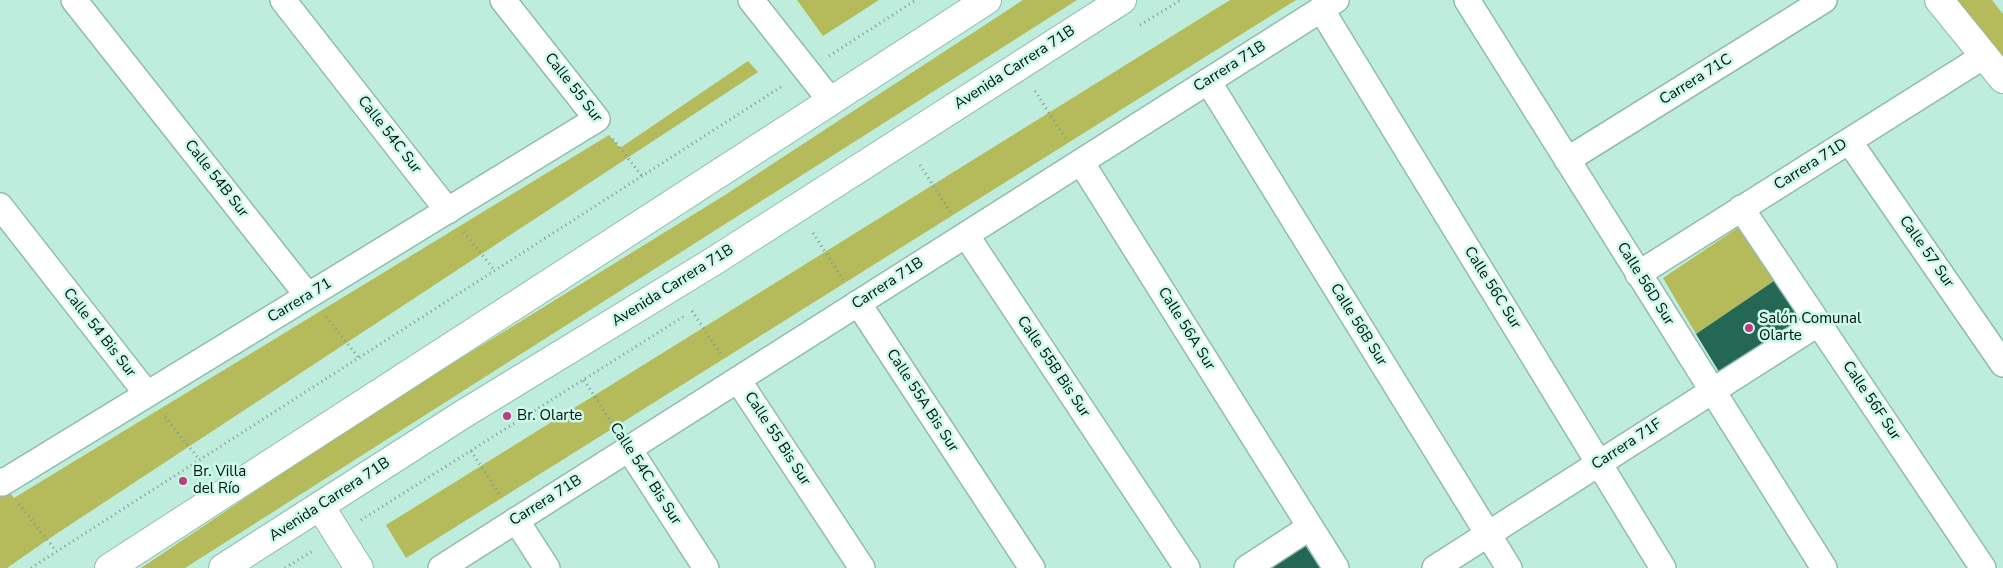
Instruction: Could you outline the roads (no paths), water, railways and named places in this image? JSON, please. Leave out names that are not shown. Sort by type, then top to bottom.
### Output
[{"type":"main road","points":[[109,568],[987,0]]},
{"type":"main road","name":"Avenida Carrera 71B","points":[[223,568],[465,413],[722,256],[1122,0]]},
{"type":"main road","points":[[1939,0],[2003,80]]},
{"type":"main road","points":[[320,506],[359,568]]},
{"type":"street","name":"Calle 54B Sur","points":[[74,0],[308,296]]},
{"type":"street","name":"Calle 54C Sur","points":[[283,0],[448,211]]},
{"type":"street","name":"Calle 55 Sur","points":[[503,0],[597,119]]},
{"type":"street","name":"Calle 56D Sur","points":[[1467,0],[1824,568]]},
{"type":"street","name":"Carrera 71C","points":[[1567,160],[1824,0]]},
{"type":"street","points":[[755,1],[830,100]]},
{"type":"street","name":"Carrera 71B","points":[[441,568],[1328,5]]},
{"type":"street","name":"Calle 56C Sur","points":[[1328,5],[1663,568]]},
{"type":"street","name":"Carrera 71D","points":[[1638,274],[1984,56]]},
{"type":"street","name":"Calle 56B Sur","points":[[1208,81],[1509,568]]},
{"type":"street","name":"Carrera 71","points":[[1,482],[597,119]]},
{"type":"street","name":"Calle 57 Sur","points":[[1849,141],[2003,364]]},
{"type":"street","name":"Calle 56A Sur","points":[[1080,162],[1336,568]]},
{"type":"street","name":"Calle 54 Bis Sur","points":[[0,206],[147,394]]},
{"type":"street","name":"Calle 56F Sur","points":[[1741,208],[1983,568]]},
{"type":"street","name":"Calle 55B Bis Sur","points":[[966,235],[1187,568]]},
{"type":"street","name":"Calle 55A Bis Sur","points":[[858,303],[1032,568]]},
{"type":"street","name":"Carrera 71F","points":[[1435,568],[1819,323]]},
{"type":"street","name":"Calle 55 Bis Sur","points":[[738,380],[862,568]]},
{"type":"street","name":"Calle 54C Bis Sur","points":[[629,449],[706,568]]},
{"type":"street","points":[[516,520],[547,568]]},
{"type":"street","points":[[1247,568],[1310,527]]},
{"type":"place","name":"Salón Comunal Olarte","points":[[1749,328]]},
{"type":"place","name":"Br. Olarte","points":[[507,416]]},
{"type":"place","name":"Br. Villa del Río","points":[[183,481]]}]
